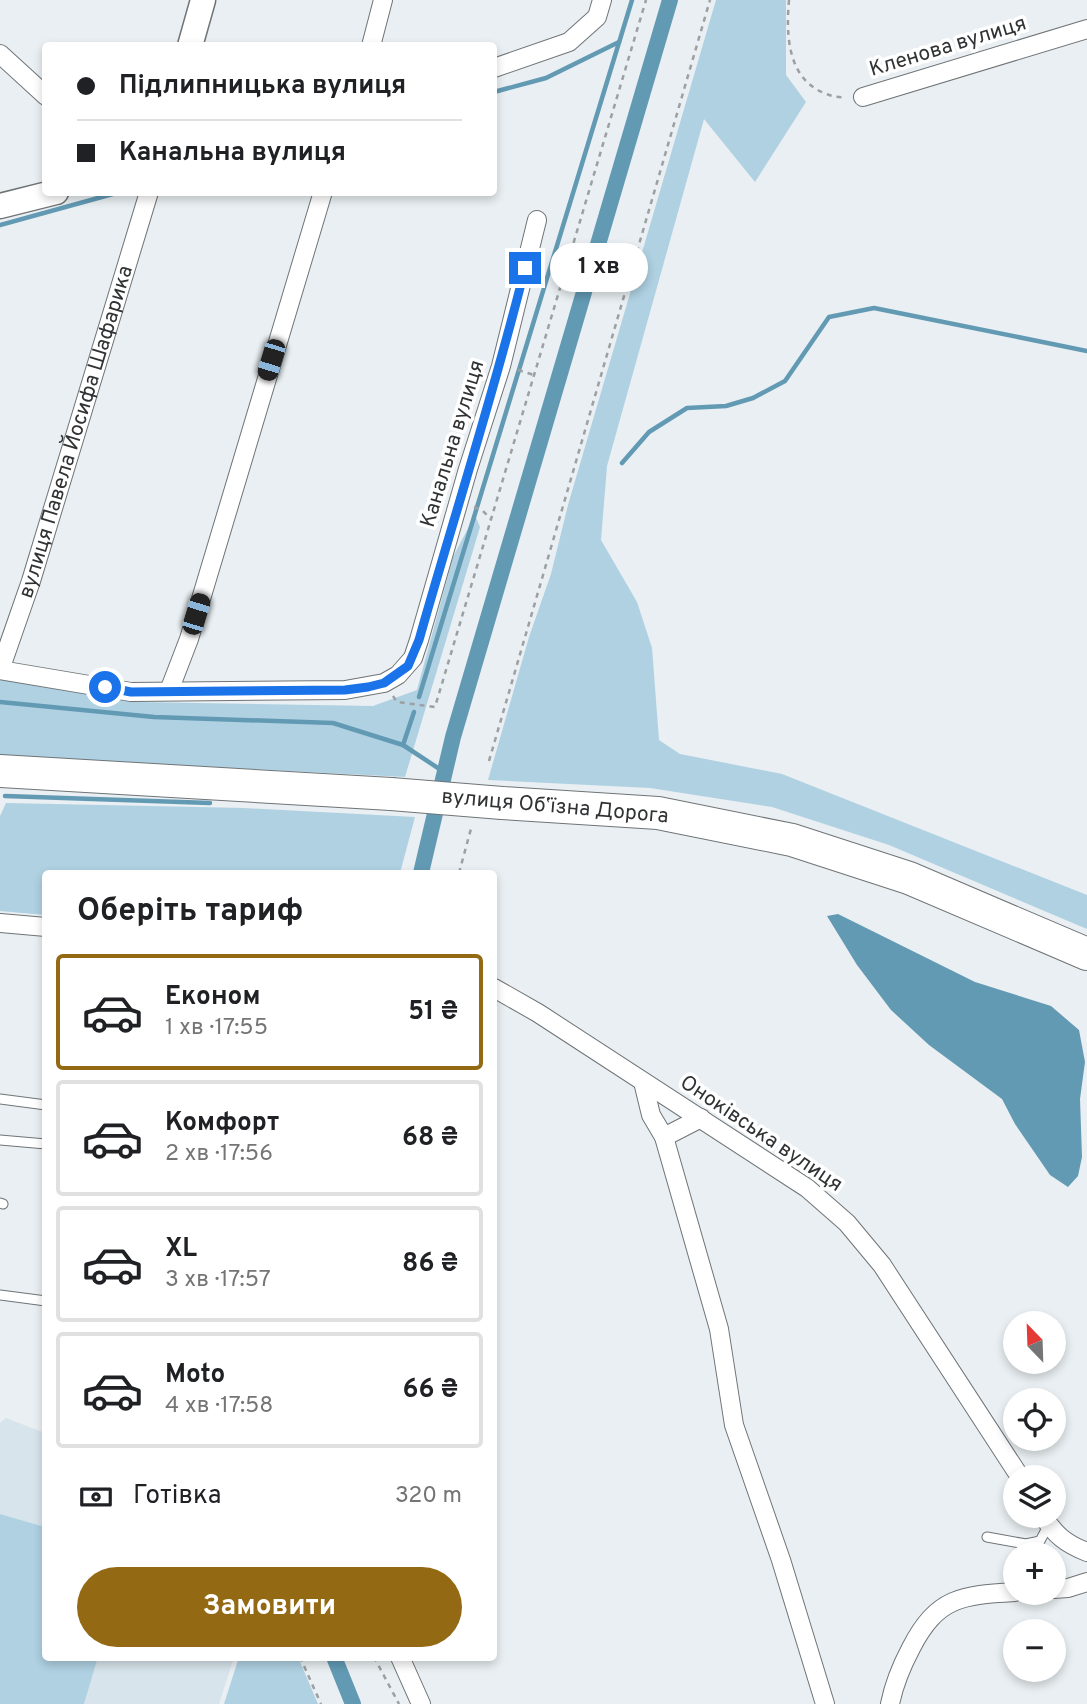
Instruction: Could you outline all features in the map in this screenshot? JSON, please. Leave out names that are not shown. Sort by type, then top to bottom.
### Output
[{"type":"highway","name":"вулиця Обʼїзна Дорога","points":[[0,771],[658,813],[792,839],[909,878],[1087,954]]},
{"type":"street","points":[[372,42],[383,0]]},
{"type":"street","points":[[191,42],[197,3]]},
{"type":"street","points":[[497,67],[569,42],[599,8]]},
{"type":"street","name":"Кленова вулиця","points":[[863,97],[1087,29]]},
{"type":"street","points":[[0,54],[42,92]]},
{"type":"street","points":[[0,206],[42,196]]},
{"type":"street","name":"вулиця Павела Йосифа Шафарика","points":[[0,670],[31,581],[148,196]]},
{"type":"street","points":[[169,691],[189,639],[321,196]]},
{"type":"street","name":"Канальна вулиця","points":[[391,679],[413,658],[419,640],[501,366],[537,220]]},
{"type":"street","points":[[0,670],[131,692],[345,690],[391,679]]},
{"type":"street","points":[[0,923],[42,927]]},
{"type":"street","name":"Оноківська вулиця","points":[[497,989],[807,1188],[847,1223],[904,1297],[1012,1465]]},
{"type":"street","points":[[643,1082],[652,1115],[664,1137],[719,1329],[734,1425],[781,1560],[825,1704]]},
{"type":"street","points":[[664,1137],[701,1118]]},
{"type":"street","points":[[1052,1528],[1063,1541],[1087,1552]]},
{"type":"street","points":[[1066,1588],[1087,1582]]},
{"type":"street","points":[[890,1704],[903,1664],[928,1619],[940,1608],[967,1598],[1003,1593]]},
{"type":"street","points":[[402,1661],[421,1704]]},
{"type":"lane","points":[[0,1099],[42,1104]]},
{"type":"lane","points":[[0,1140],[42,1144]]},
{"type":"lane","points":[[0,1295],[42,1300]]},
{"type":"lane","points":[[987,1537],[1026,1544],[1040,1541],[1044,1528]]},
{"type":"path","points":[[391,679],[397,702],[435,708],[646,0]]},
{"type":"path","points":[[489,761],[710,0]]},
{"type":"path","points":[[789,0],[792,58],[800,76],[814,88],[831,95],[863,97]]},
{"type":"path","points":[[514,369],[534,375]]},
{"type":"path","points":[[472,507],[482,510],[491,519]]},
{"type":"path","points":[[460,870],[474,818]]},
{"type":"path","points":[[302,1661],[321,1704]]},
{"type":"path","points":[[376,1661],[399,1704]]},
{"type":"shaded area","points":[[716,0],[786,0],[786,75],[806,102],[755,182],[704,119],[607,466],[601,540],[637,602],[652,648],[659,740],[680,754],[782,774],[1087,895],[1087,929],[889,845],[772,807],[650,788],[488,780],[529,637],[551,574],[568,505]]},
{"type":"shaded area","points":[[475,515],[480,527],[405,777],[0,756],[0,680],[139,702],[373,706],[417,690],[453,557]]},
{"type":"shaded area","points":[[6,803],[244,808],[415,817],[401,870],[42,870],[42,915],[0,911],[0,816]]},
{"type":"shaded area","points":[[838,914],[975,982],[1051,1006],[1079,1030],[1085,1062],[1080,1099],[1082,1157],[1078,1176],[1068,1187],[1050,1175],[1015,1124],[1002,1099],[929,1045],[891,1010],[857,965],[827,916]]},
{"type":"shaded area","points":[[6,1418],[42,1432],[42,1526],[0,1514],[0,1423]]},
{"type":"shaded area","points":[[0,1514],[42,1526],[42,1661],[97,1661],[84,1704],[0,1704]]},
{"type":"shaded area","points":[[97,1661],[233,1661],[219,1704],[84,1704]]},
{"type":"shaded area","points":[[238,1661],[300,1661],[318,1704],[224,1704]]},
{"type":"waterway","points":[[419,697],[632,0]]},
{"type":"waterway","points":[[422,870],[453,737],[670,0]]},
{"type":"waterway","points":[[497,91],[546,78],[619,42]]},
{"type":"waterway","points":[[0,225],[105,196]]},
{"type":"waterway","points":[[622,463],[649,432],[687,408],[726,406],[753,398],[785,381],[829,317],[874,308],[1087,351]]},
{"type":"waterway","points":[[0,702],[154,717],[333,723],[403,745],[444,772]]},
{"type":"waterway","points":[[403,745],[414,712]]},
{"type":"waterway","points":[[5,796],[210,803]]},
{"type":"waterway","points":[[336,1661],[353,1704]]},
{"type":"route","points":[[105,687],[131,692],[345,690],[384,683],[408,666],[419,640],[501,366],[525,268]]}]
